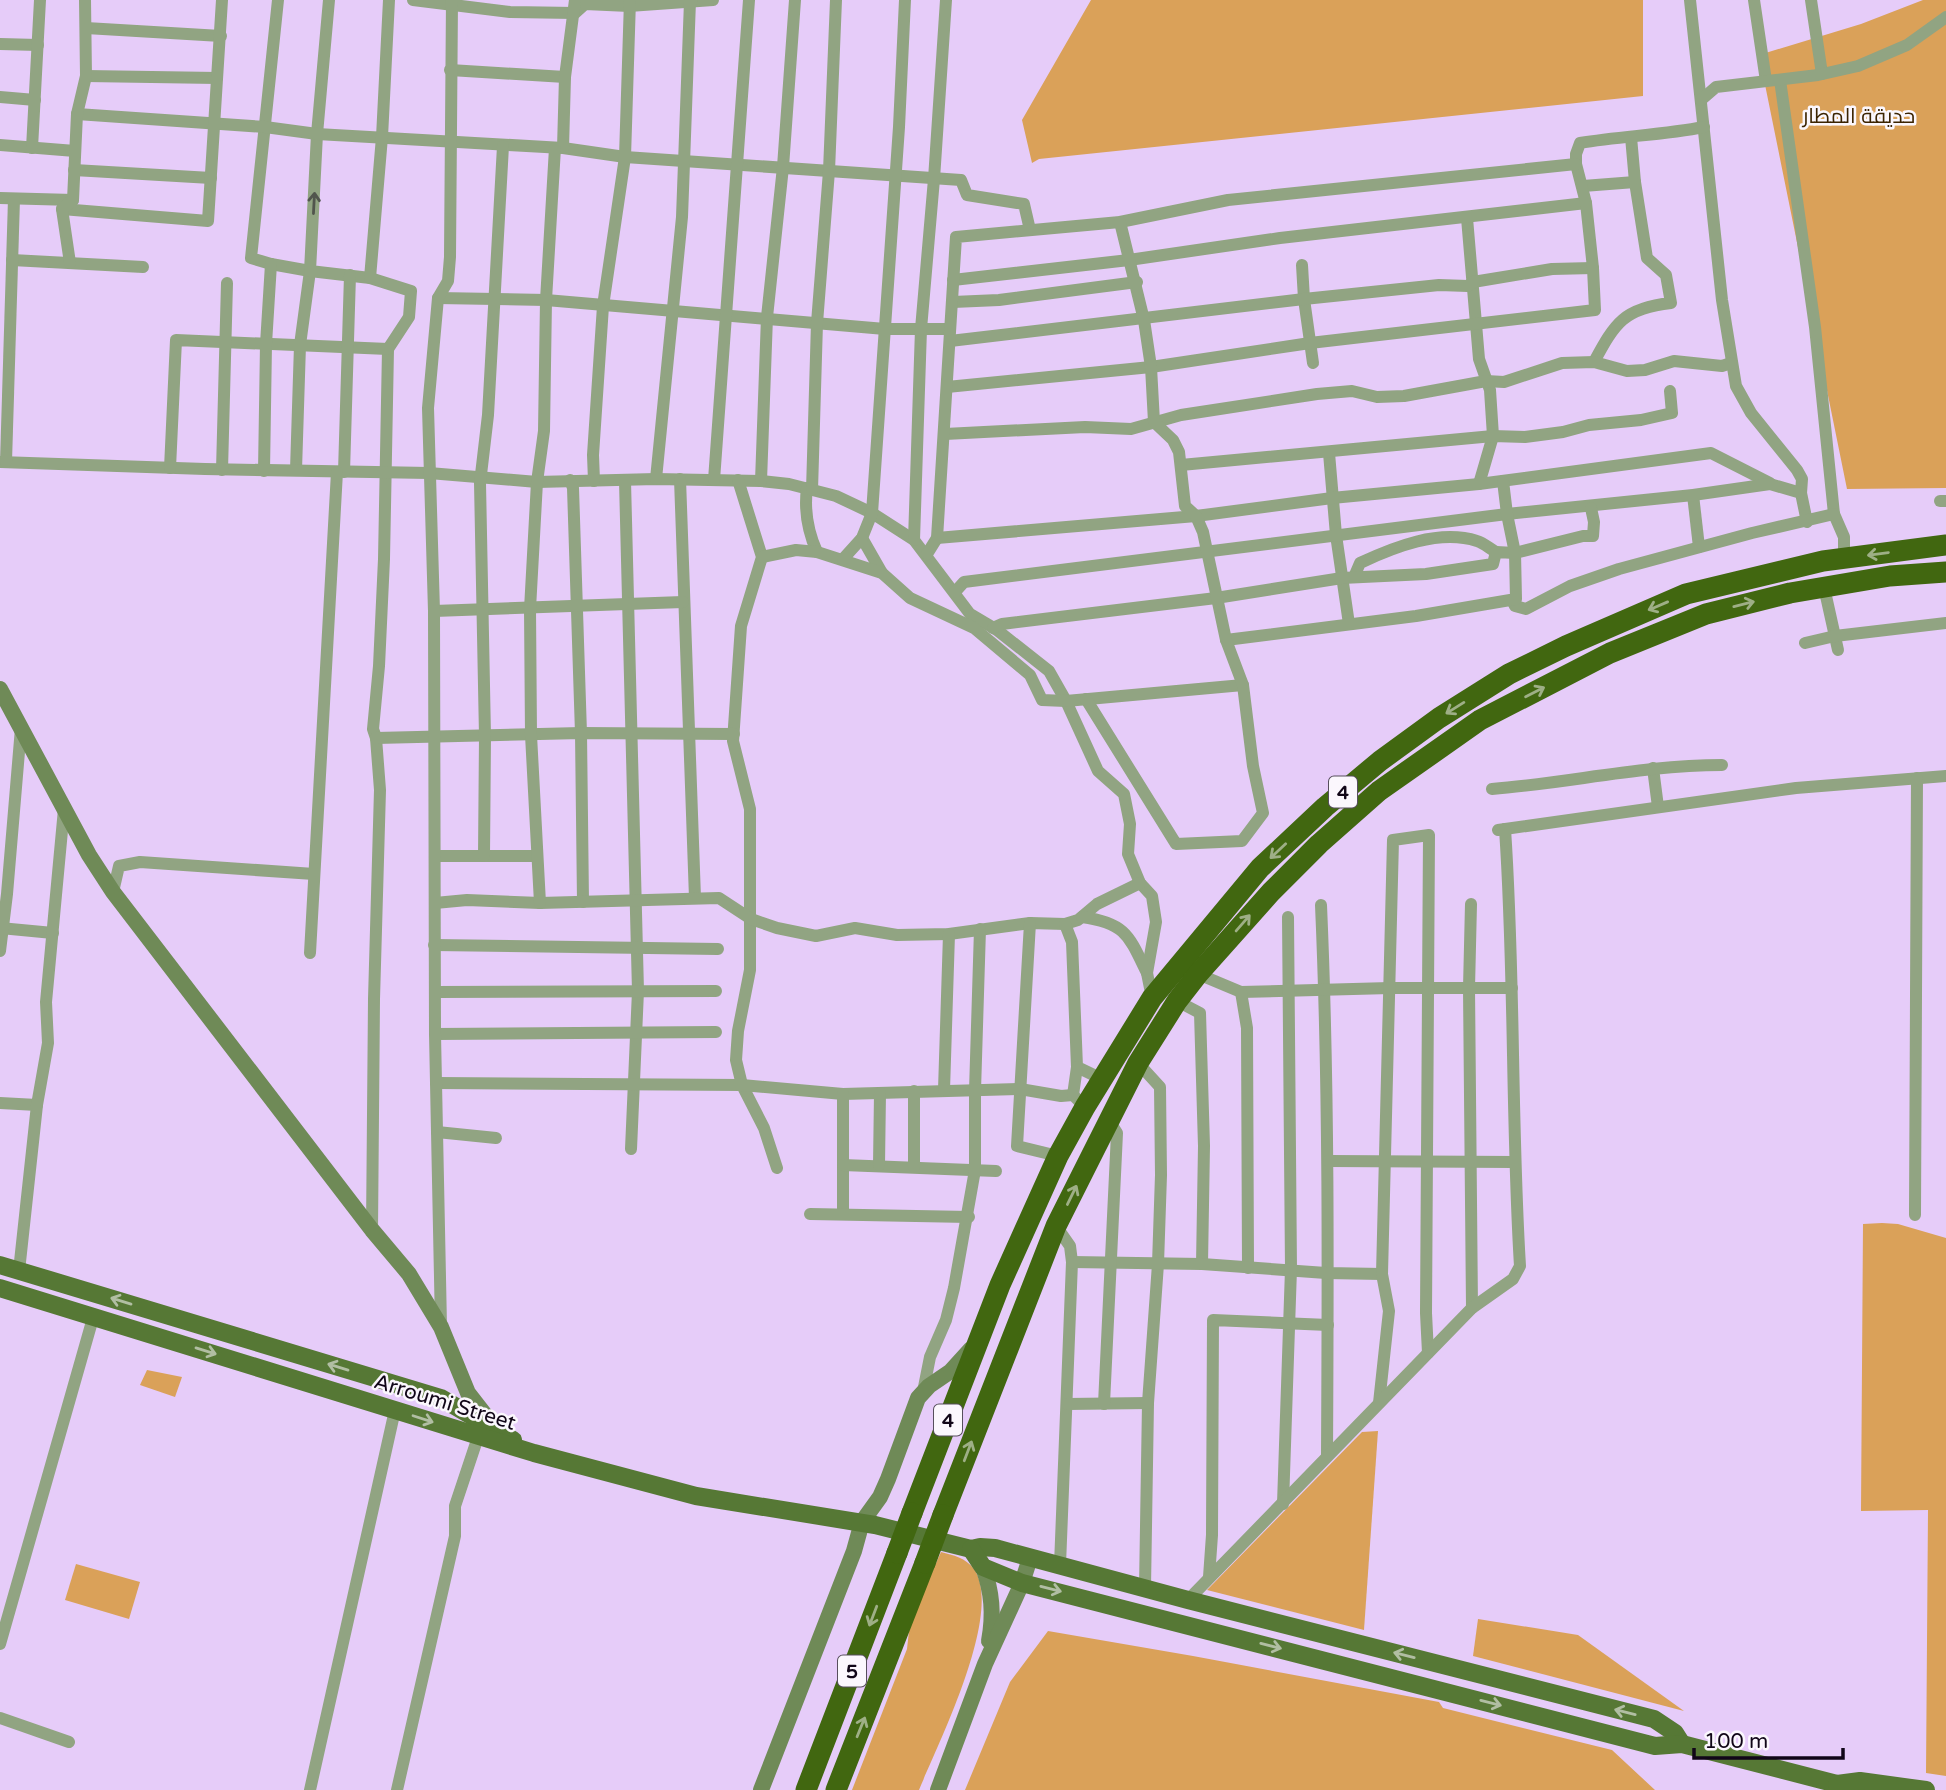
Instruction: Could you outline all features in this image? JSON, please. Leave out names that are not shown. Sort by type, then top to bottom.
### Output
[{"type":"highway","name":"4","points":[[912,1513],[978,1338],[1058,1156],[1079,1101],[1102,1079],[1152,998],[1261,868],[1325,807],[1380,761],[1439,718],[1508,674],[1686,594],[1823,561],[1946,545]]},
{"type":"highway","name":"4","points":[[943,1515],[1056,1226],[1138,1063],[1177,1001],[1198,974],[1271,892],[1319,844],[1379,792],[1480,720],[1609,653],[1706,614],[1790,593],[1890,576],[1946,572]]},
{"type":"highway","name":"5","points":[[806,1790],[912,1513]]},
{"type":"highway","name":"5","points":[[836,1790],[943,1515]]},
{"type":"main road","points":[[0,689],[89,855],[113,892],[372,1230],[409,1274],[441,1327],[468,1393],[497,1431]]},
{"type":"main road","name":"Arroumi Street","points":[[0,1265],[441,1398],[534,1453]]},
{"type":"main road","name":"Arroumi Street","points":[[0,1288],[534,1453]]},
{"type":"main road","points":[[761,1790],[854,1551],[862,1522],[880,1497],[915,1405],[926,1389],[961,1361],[978,1338]]},
{"type":"main road","points":[[926,1389],[941,1385],[957,1394]]},
{"type":"main road","points":[[534,1453],[696,1496],[862,1522],[971,1549],[989,1546],[1188,1600],[1654,1719],[1675,1733],[1682,1744]]},
{"type":"main road","points":[[971,1549],[990,1584],[992,1609],[985,1664]]},
{"type":"main road","points":[[938,1790],[985,1664],[1022,1583],[1030,1558]]},
{"type":"main road","points":[[983,1567],[1022,1583],[1655,1746],[1682,1744],[1842,1787],[1860,1781],[1926,1790]]},
{"type":"street","points":[[32,148],[40,0]]},
{"type":"street","points":[[62,209],[73,200],[77,114],[86,76],[85,0]]},
{"type":"street","points":[[62,209],[208,221],[222,0]]},
{"type":"street","points":[[278,0],[251,258],[310,271],[370,278],[411,291],[409,317],[388,349],[384,559],[373,729],[380,790],[374,999],[372,1230]]},
{"type":"street","points":[[296,470],[300,345],[310,271],[317,134],[329,0]]},
{"type":"street","points":[[370,278],[382,137],[389,0]]},
{"type":"street","points":[[415,0],[575,7],[585,4],[713,0]]},
{"type":"street","points":[[714,480],[749,0]]},
{"type":"street","points":[[761,481],[767,317],[783,167],[794,0]]},
{"type":"street","points":[[817,552],[811,538],[805,505],[809,489],[817,323],[829,171],[836,0]]},
{"type":"street","points":[[842,559],[862,538],[872,513],[896,177],[905,0]]},
{"type":"street","points":[[914,540],[921,329],[946,0]]},
{"type":"street","points":[[1690,0],[1731,363],[1736,386],[1751,412],[1802,479],[1801,493],[1807,522]]},
{"type":"street","points":[[1754,0],[1766,81]]},
{"type":"street","points":[[1811,0],[1822,74]]},
{"type":"street","points":[[656,478],[682,218],[691,1]]},
{"type":"street","points":[[441,1327],[434,945],[435,611],[428,408],[438,298],[448,281],[450,257],[452,2]]},
{"type":"street","points":[[594,481],[593,455],[603,306],[625,157],[629,3]]},
{"type":"street","points":[[540,903],[531,735],[530,609],[537,482],[544,431],[547,300],[565,77],[575,7]]},
{"type":"street","points":[[1701,100],[1716,87],[1822,74],[1858,66],[1906,44],[1946,17]]},
{"type":"street","points":[[86,28],[221,36]]},
{"type":"street","points":[[0,44],[38,45]]},
{"type":"street","points":[[450,70],[565,77]]},
{"type":"street","points":[[86,76],[217,78]]},
{"type":"street","points":[[1780,80],[1815,327],[1834,514],[1844,537],[1844,558]]},
{"type":"street","points":[[0,97],[35,100]]},
{"type":"street","points":[[77,114],[961,180],[967,195],[1024,204],[1030,230]]},
{"type":"street","points":[[947,387],[1151,367],[1310,343],[1595,310],[1586,204],[1576,164],[1580,143],[1668,134],[1704,127]]},
{"type":"street","points":[[1594,362],[1611,330],[1628,314],[1671,303],[1665,275],[1647,258],[1634,182],[1632,137]]},
{"type":"street","points":[[0,145],[75,151]]},
{"type":"street","points":[[484,856],[485,736],[480,476],[488,415],[503,146]]},
{"type":"street","points":[[927,554],[937,538],[956,237],[1120,222],[1228,200],[1576,164]]},
{"type":"street","points":[[74,170],[211,178]]},
{"type":"street","points":[[1583,186],[1634,182]]},
{"type":"street","points":[[0,198],[73,200]]},
{"type":"street","points":[[14,199],[5,349],[3,462],[222,470],[429,473],[537,482],[656,478],[761,481],[836,496],[872,513],[914,540],[970,614],[993,628],[1049,671],[1098,771],[1124,794],[1130,824],[1128,854],[1140,883],[1152,896],[1156,922],[1147,973]]},
{"type":"street","points":[[953,281],[1129,260],[1280,238],[1586,204]]},
{"type":"street","points":[[62,209],[70,263]]},
{"type":"street","points":[[1467,218],[1479,359],[1491,406],[1493,436],[1479,484]]},
{"type":"street","points":[[1086,699],[1176,844],[1242,841],[1263,813],[1253,766],[1243,685],[1226,640],[1203,532],[1196,516],[1185,506],[1179,452],[1173,440],[1154,422],[1151,367],[1144,320],[1137,282],[1120,222]]},
{"type":"street","points":[[12,260],[143,267]]},
{"type":"street","points":[[264,471],[266,344],[271,264]]},
{"type":"street","points":[[1302,265],[1312,363]]},
{"type":"street","points":[[438,298],[547,300],[886,329],[921,329],[950,335],[1144,320],[1304,299],[1439,285],[1468,286],[1474,282],[1552,270],[1593,268]]},
{"type":"street","points":[[310,953],[341,472],[350,275]]},
{"type":"street","points":[[953,302],[999,300],[1137,282]]},
{"type":"street","points":[[222,470],[227,283]]},
{"type":"street","points":[[170,468],[176,340],[388,349]]},
{"type":"street","points":[[945,434],[1085,427],[1131,429],[1181,415],[1317,394],[1352,391],[1377,397],[1404,396],[1486,381],[1504,382],[1562,363],[1594,362],[1627,371],[1645,370],[1674,361],[1722,366],[1731,363]]},
{"type":"street","points":[[1491,406],[1504,382]]},
{"type":"street","points":[[1181,466],[1493,436],[1525,437],[1563,432],[1589,425],[1641,420],[1672,412],[1671,391]]},
{"type":"street","points":[[1329,453],[1336,535],[1348,578],[1349,624]]},
{"type":"street","points":[[937,538],[1196,516],[1332,498],[1479,484],[1711,453],[1770,484],[1801,493]]},
{"type":"street","points":[[680,479],[695,898]]},
{"type":"street","points":[[570,480],[573,488],[581,733],[583,902]]},
{"type":"street","points":[[738,480],[762,557],[741,626],[733,741],[750,809],[750,970],[736,1060],[742,1085],[764,1128],[777,1168]]},
{"type":"street","points":[[625,481],[638,949],[631,1149]]},
{"type":"street","points":[[1226,640],[1416,616],[1516,599],[1515,553],[1503,481]]},
{"type":"street","points":[[955,592],[964,582],[1507,514],[1591,508],[1770,484]]},
{"type":"street","points":[[1693,495],[1699,547]]},
{"type":"street","points":[[1348,578],[1360,563],[1399,545],[1459,538],[1479,542],[1496,552],[1515,553],[1583,536],[1593,536],[1591,508]]},
{"type":"street","points":[[1512,600],[1515,606],[1526,609],[1570,586],[1619,569],[1834,514]]},
{"type":"street","points":[[862,538],[882,573],[910,598],[974,628],[1030,675],[1042,700],[1066,701],[1243,685]]},
{"type":"street","points":[[762,557],[796,550],[817,552],[882,573]]},
{"type":"street","points":[[993,628],[1002,624],[1216,598],[1348,578],[1426,574],[1473,568],[1493,564],[1496,552]]},
{"type":"street","points":[[1824,587],[1838,650]]},
{"type":"street","points":[[435,611],[683,602]]},
{"type":"street","points":[[1805,643],[1835,636],[1946,624]]},
{"type":"street","points":[[0,951],[21,727]]},
{"type":"street","points":[[376,738],[581,733],[734,734]]},
{"type":"street","points":[[1492,789],[1653,768],[1722,765]]},
{"type":"street","points":[[1653,768],[1658,807]]},
{"type":"street","points":[[1188,1600],[1472,1308],[1513,1279],[1520,1266],[1514,1162],[1511,917],[1502,829],[1796,788],[1946,776]]},
{"type":"street","points":[[1915,1215],[1917,778]]},
{"type":"street","points":[[19,1271],[37,1105],[48,1043],[46,1002],[64,808]]},
{"type":"street","points":[[1379,1403],[1389,1311],[1382,1274],[1393,840],[1429,835],[1428,1353]]},
{"type":"street","points":[[435,856],[536,856]]},
{"type":"street","points":[[113,892],[119,866],[140,862],[314,874]]},
{"type":"street","points":[[435,903],[467,900],[540,903],[719,898],[751,919],[777,928],[816,936],[855,929],[897,935],[948,934],[1030,923],[1065,924],[1082,917],[1097,904],[1140,883]]},
{"type":"street","points":[[1471,904],[1469,988],[1472,1308]]},
{"type":"street","points":[[1321,905],[1329,1161],[1326,1273],[1327,1456]]},
{"type":"street","points":[[1082,917],[1106,920],[1125,933],[1147,973],[1152,998]]},
{"type":"street","points":[[1283,1504],[1291,1269],[1288,917]]},
{"type":"street","points":[[1030,923],[1017,1146],[1058,1156]]},
{"type":"street","points":[[436,1083],[742,1085],[842,1094],[1020,1089],[1079,1101],[1072,942],[1065,924]]},
{"type":"street","points":[[1,928],[53,933]]},
{"type":"street","points":[[926,1389],[930,1357],[946,1320],[954,1288],[969,1217],[975,1170],[980,929]]},
{"type":"street","points":[[944,1090],[948,934]]},
{"type":"street","points":[[434,945],[718,949]]},
{"type":"street","points":[[1198,974],[1241,992],[1512,988]]},
{"type":"street","points":[[435,992],[716,991]]},
{"type":"street","points":[[1241,992],[1247,1028],[1248,1268]]},
{"type":"street","points":[[1177,1001],[1199,1013],[1204,1146],[1202,1264]]},
{"type":"street","points":[[435,1034],[716,1031]]},
{"type":"street","points":[[1138,1063],[1160,1087],[1158,1264],[1148,1403],[1145,1588]]},
{"type":"street","points":[[1077,1067],[1102,1079]]},
{"type":"street","points":[[914,1091],[914,1167]]},
{"type":"street","points":[[879,1165],[880,1093]]},
{"type":"street","points":[[842,1094],[842,1214]]},
{"type":"street","points":[[0,1103],[37,1105]]},
{"type":"street","points":[[1104,1404],[1117,1133],[1108,1119]]},
{"type":"street","points":[[437,1132],[496,1138]]},
{"type":"street","points":[[1329,1161],[1514,1162]]},
{"type":"street","points":[[843,1165],[996,1171]]},
{"type":"street","points":[[810,1214],[969,1217]]},
{"type":"street","points":[[1056,1226],[1070,1246],[1072,1262],[1060,1565]]},
{"type":"street","points":[[1072,1262],[1202,1264],[1326,1273],[1382,1274]]},
{"type":"street","points":[[0,1644],[93,1318]]},
{"type":"street","points":[[1209,1577],[1212,1535],[1213,1320],[1328,1325]]},
{"type":"street","points":[[1067,1404],[1148,1403]]},
{"type":"street","points":[[310,1790],[395,1410]]},
{"type":"street","points":[[397,1790],[454,1536],[455,1506],[478,1437]]},
{"type":"street","points":[[0,1718],[69,1742]]},
{"type":"green space","points":[[1091,0],[1643,0],[1643,96],[1039,159],[1032,163],[1022,120]]},
{"type":"green space","name":"حديقة المطار","points":[[1923,0],[1946,0],[1946,488],[1847,489],[1759,55],[1861,24]]},
{"type":"green space","points":[[1863,1224],[1898,1224],[1946,1238],[1946,1776],[1926,1773],[1928,1510],[1861,1511]]},
{"type":"green space","points":[[147,1370],[182,1377],[175,1397],[140,1385]]},
{"type":"green space","points":[[1378,1431],[1364,1630],[1207,1590],[1362,1432]]},
{"type":"green space","points":[[941,1552],[971,1565],[981,1589],[981,1616],[965,1679],[919,1790],[852,1790],[907,1649],[910,1622]]},
{"type":"green space","points":[[76,1564],[140,1582],[129,1619],[65,1600]]},
{"type":"green space","points":[[1478,1619],[1578,1635],[1684,1711],[1473,1656]]},
{"type":"green space","points":[[1048,1631],[1439,1702],[1443,1708],[1612,1750],[1655,1790],[965,1790],[1010,1682]]}]
